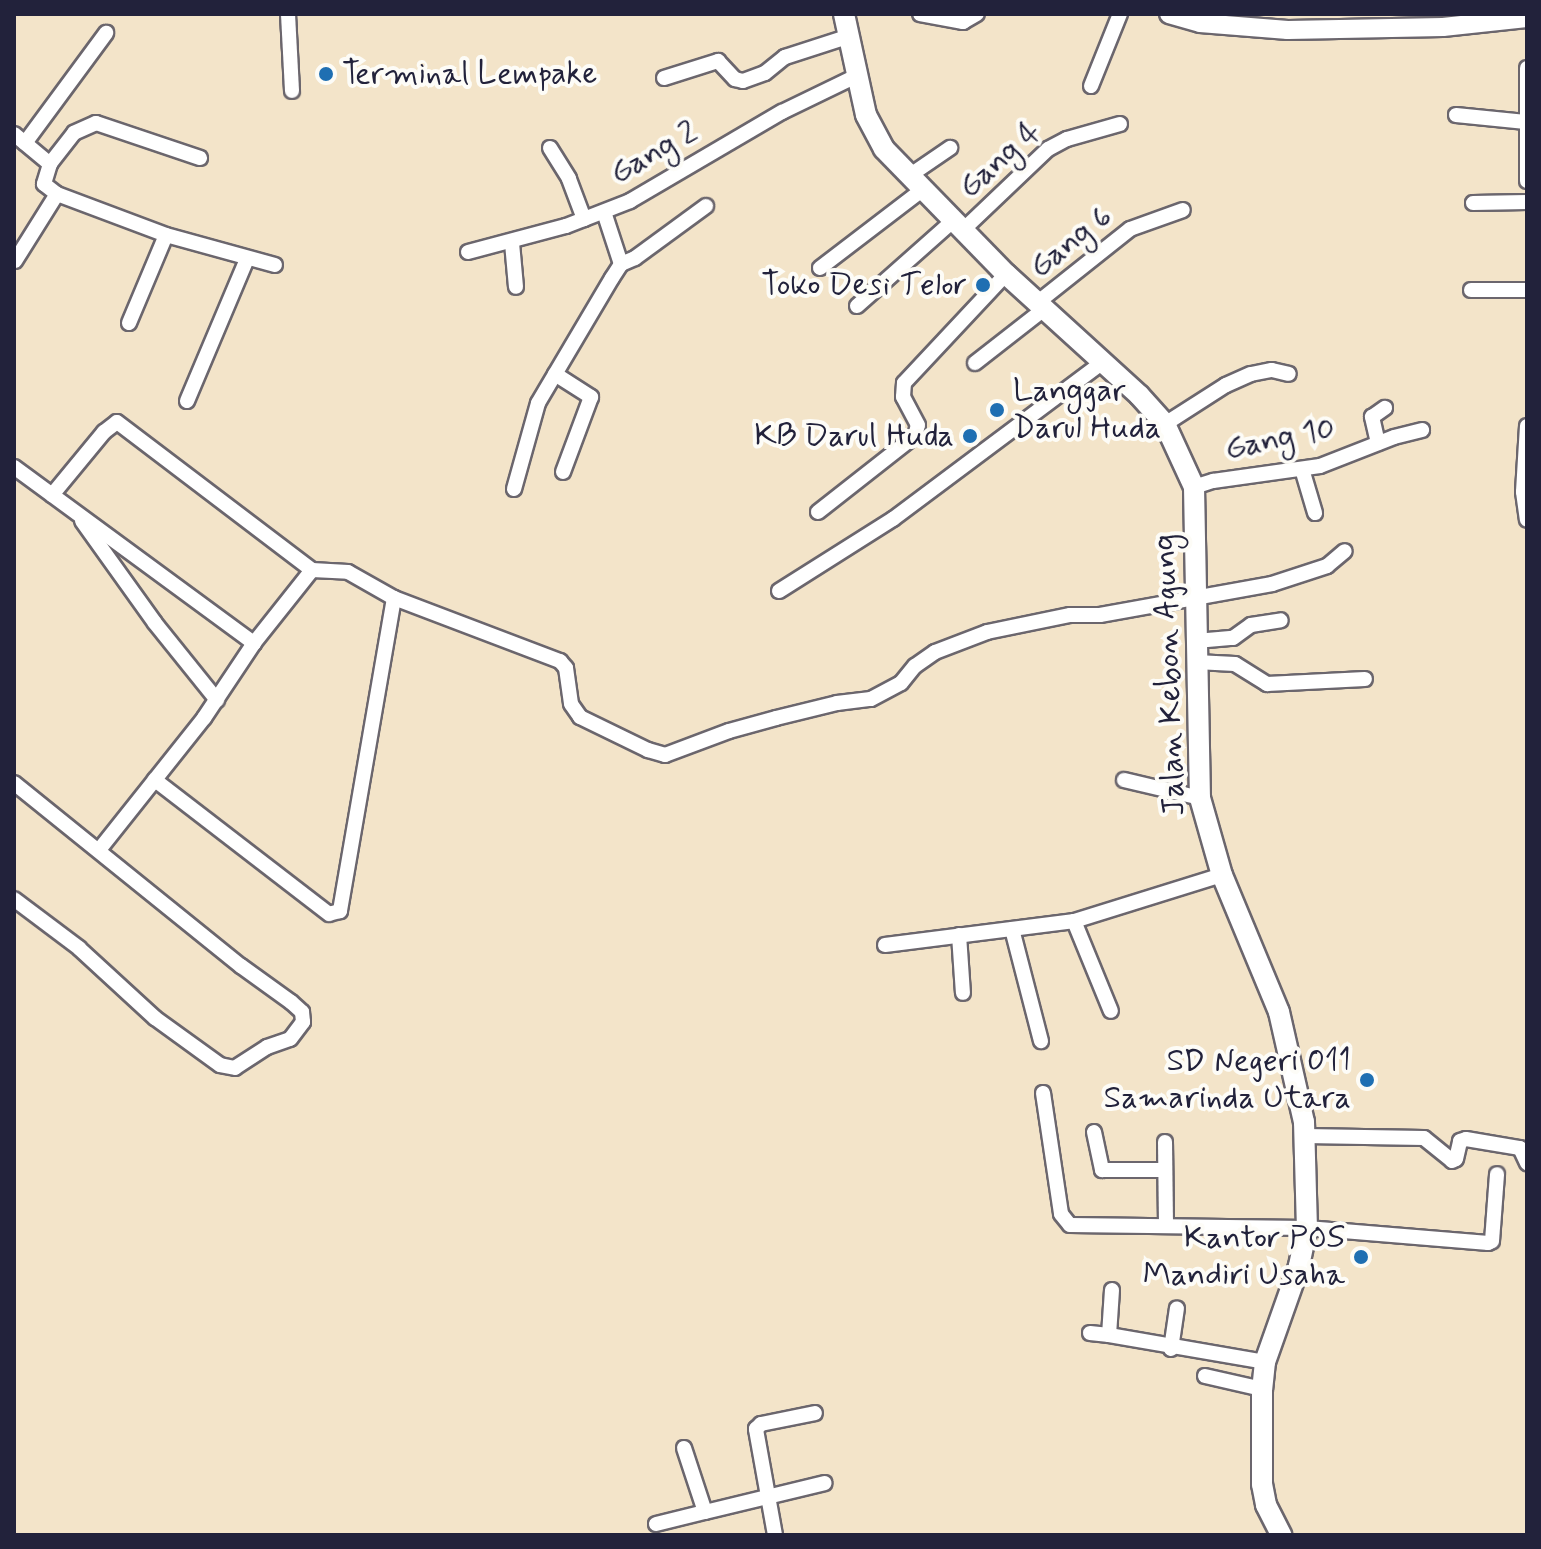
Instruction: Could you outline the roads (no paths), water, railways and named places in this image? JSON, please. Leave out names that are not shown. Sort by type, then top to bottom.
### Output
[{"type":"highway","name":"Jalan Kebon Agung","points":[[844,14],[856,76],[874,133],[915,183],[1006,274],[1104,361],[1165,424],[1194,487],[1200,798],[1222,875],[1279,1012],[1298,1087],[1305,1136],[1307,1228],[1299,1266],[1265,1362],[1262,1389],[1262,1484],[1266,1505],[1281,1535]]},
{"type":"main road","points":[[1169,14],[1319,30],[1457,26],[1527,18]]},
{"type":"street","points":[[288,14],[292,91]]},
{"type":"street","points":[[920,14],[963,22],[977,14]]},
{"type":"street","points":[[1091,86],[1120,14]]},
{"type":"street","points":[[50,164],[19,138],[106,33]]},
{"type":"street","points":[[664,78],[718,61],[735,79],[743,81],[765,73],[785,57],[847,37]]},
{"type":"street","points":[[1527,68],[1527,181]]},
{"type":"street","name":"Gang 2","points":[[468,252],[512,243],[604,212],[649,191],[782,112],[856,76]]},
{"type":"street","points":[[1456,115],[1526,122]]},
{"type":"street","points":[[200,158],[96,123],[74,133],[50,164],[44,184],[57,194],[166,235],[275,265]]},
{"type":"street","name":"Gang 4","points":[[857,306],[1048,149],[1067,139],[1120,124]]},
{"type":"street","points":[[550,148],[569,179],[584,219]]},
{"type":"street","points":[[820,268],[950,148]]},
{"type":"street","points":[[15,261],[57,194]]},
{"type":"street","points":[[1473,203],[1527,202]]},
{"type":"street","points":[[514,489],[538,403],[621,264],[635,258],[706,206]]},
{"type":"street","name":"Gang 6","points":[[975,363],[1130,229],[1183,210]]},
{"type":"street","points":[[604,212],[621,264]]},
{"type":"street","points":[[129,323],[166,235]]},
{"type":"street","points":[[512,243],[516,287]]},
{"type":"street","points":[[187,401],[247,259]]},
{"type":"street","points":[[818,512],[915,436],[918,425],[903,397],[904,383],[1006,274]]},
{"type":"street","points":[[1471,290],[1527,290]]},
{"type":"street","points":[[779,591],[893,519],[1104,361]]},
{"type":"street","points":[[1165,424],[1226,385],[1251,374],[1272,370],[1289,374]]},
{"type":"street","points":[[555,374],[591,397],[563,472]]},
{"type":"street","points":[[1378,443],[1372,417],[1385,408]]},
{"type":"street","points":[[52,495],[104,432],[117,422],[312,570],[348,572],[394,598],[560,661],[566,668],[571,704],[580,717],[665,755],[729,731],[776,718],[837,703],[871,699],[901,683],[915,666],[935,652],[987,632],[1070,615],[1100,615],[1272,584],[1314,571],[1345,551]]},
{"type":"street","points":[[1527,426],[1523,492],[1527,520]]},
{"type":"street","name":"Gang 10","points":[[1194,487],[1213,481],[1336,462],[1378,443],[1422,430]]},
{"type":"street","points":[[14,467],[254,643]]},
{"type":"street","points":[[1302,469],[1315,513]]},
{"type":"street","points":[[80,518],[155,623],[217,700]]},
{"type":"street","points":[[99,850],[217,700],[254,643],[312,570]]},
{"type":"street","points":[[155,780],[329,914],[340,911],[394,598]]},
{"type":"street","points":[[1196,641],[1233,638],[1251,625],[1281,620]]},
{"type":"street","points":[[1196,662],[1235,664],[1267,684],[1365,679]]},
{"type":"street","points":[[1124,780],[1200,798]]},
{"type":"street","points":[[14,783],[302,1012],[303,1022],[290,1039],[267,1047],[235,1068],[220,1065],[155,1018],[79,948],[14,899]]},
{"type":"street","points":[[885,945],[1074,921],[1222,875]]},
{"type":"street","points":[[1074,921],[1111,1011]]},
{"type":"street","points":[[1012,929],[1041,1041]]},
{"type":"street","points":[[959,935],[963,993]]},
{"type":"street","points":[[1043,1093],[1064,1221],[1076,1225],[1307,1228],[1489,1243],[1497,1174]]},
{"type":"street","points":[[1094,1132],[1102,1170],[1165,1170]]},
{"type":"street","points":[[1305,1136],[1424,1138],[1452,1161],[1456,1159],[1460,1141],[1466,1139],[1520,1148],[1527,1163]]},
{"type":"street","points":[[1165,1142],[1166,1226]]},
{"type":"street","points":[[1109,1335],[1112,1290]]},
{"type":"street","points":[[1171,1349],[1177,1308]]},
{"type":"street","points":[[1090,1333],[1171,1349],[1265,1362]]},
{"type":"street","points":[[1205,1376],[1262,1389]]},
{"type":"street","points":[[775,1535],[756,1429],[761,1424],[815,1413]]},
{"type":"street","points":[[684,1448],[705,1512]]},
{"type":"street","points":[[656,1524],[825,1483]]},
{"type":"place","name":"Terminal Lempake","points":[[326,74]]},
{"type":"place","name":"Toko Desi Telor","points":[[983,285]]},
{"type":"place","name":"Langgar Darul Huda","points":[[997,410]]},
{"type":"place","name":"KB Darul Huda","points":[[970,436]]},
{"type":"place","name":"SD Negeri 011 Samarinda Utara","points":[[1367,1080]]},
{"type":"place","name":"Kantor POS Mandiri Usaha","points":[[1361,1257]]}]
